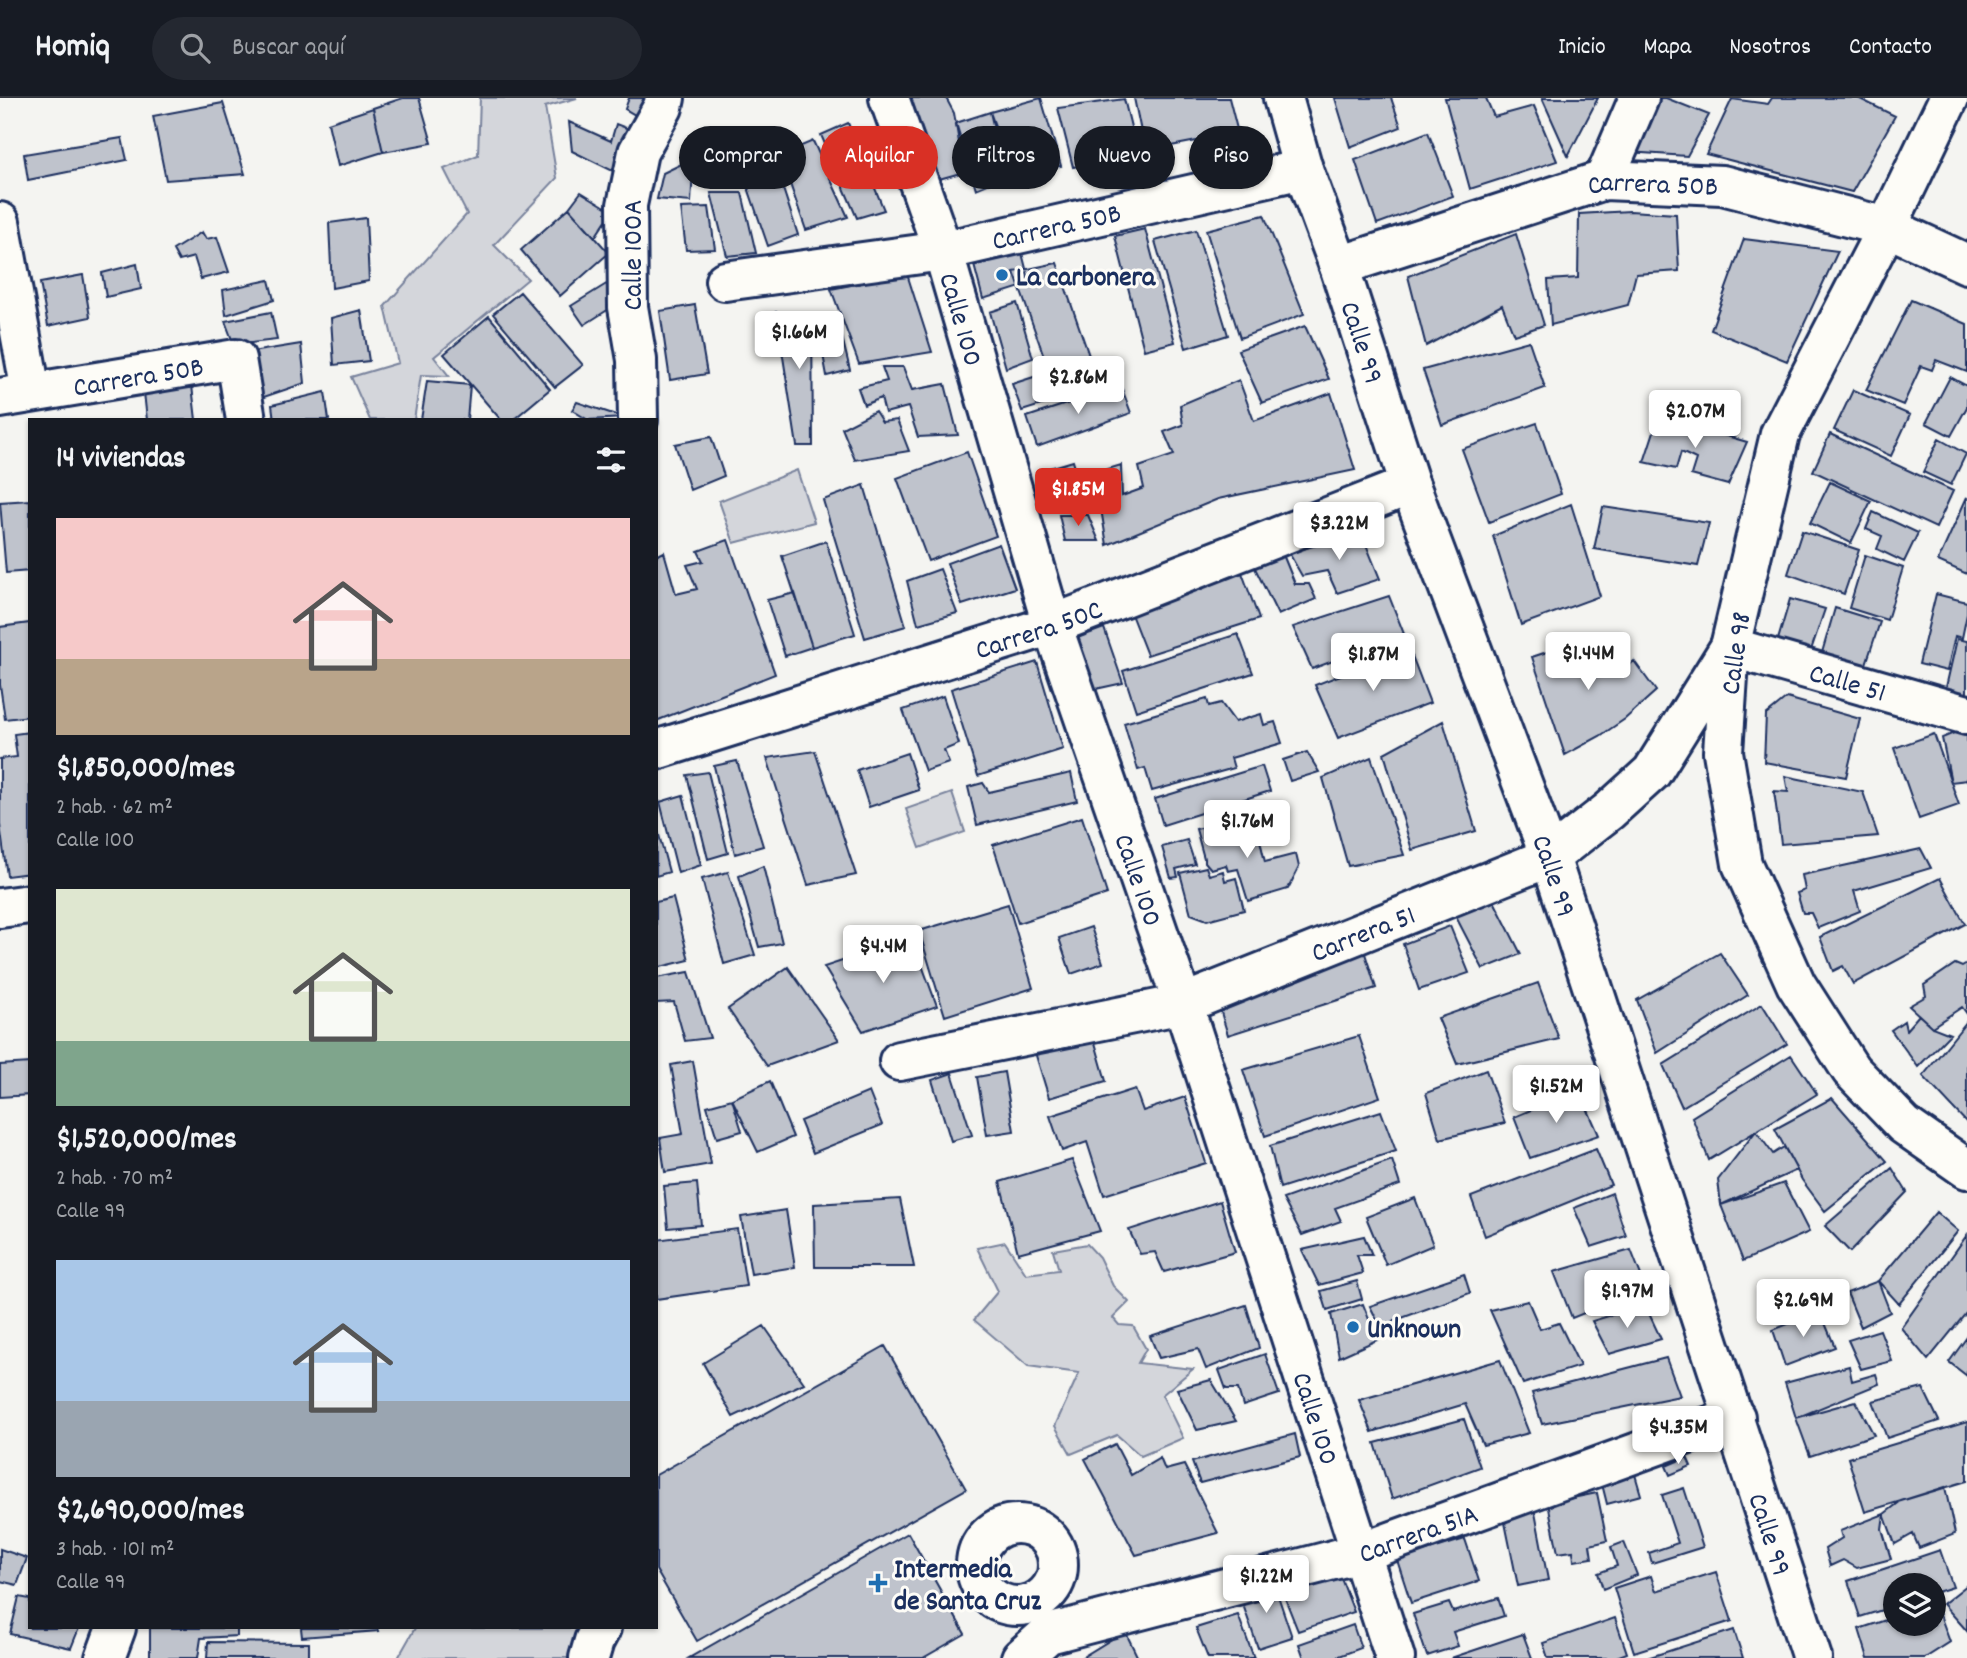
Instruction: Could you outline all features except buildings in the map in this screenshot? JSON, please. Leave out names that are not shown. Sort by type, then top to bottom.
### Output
[{"type":"street","name":"Calle 100A","points":[[638,418],[637,360],[628,307],[628,205],[638,152],[663,107],[665,98]]},
{"type":"street","name":"Calle 100","points":[[890,98],[943,251],[1052,625],[1183,1004],[1395,1658]]},
{"type":"street","name":"Calle 99","points":[[1283,98],[1303,169],[1339,266],[1410,485],[1550,857],[1812,1658]]},
{"type":"street","points":[[1604,180],[1639,98]]},
{"type":"street","name":"Calle 98","points":[[1949,98],[1780,434],[1730,647],[1723,752],[1742,864],[1796,984],[1851,1070],[1904,1125],[1967,1169]]},
{"type":"street","name":"Carrera 50B","points":[[725,281],[943,251],[1303,169]]},
{"type":"street","name":"Carrera 50B","points":[[1339,266],[1604,180],[1722,185],[1886,227],[1967,264]]},
{"type":"street","points":[[0,222],[15,395]]},
{"type":"street","name":"Carrera 50B","points":[[15,395],[236,359],[246,418]]},
{"type":"street","name":"Carrera 50C","points":[[658,749],[1052,625],[1410,485]]},
{"type":"street","name":"Calle 51","points":[[1730,647],[1967,715]]},
{"type":"street","name":"Carrera 51","points":[[899,1061],[1183,1004],[1550,857],[1609,811],[1652,772],[1730,647]]},
{"type":"street","points":[[0,908],[28,904]]},
{"type":"street","name":"Carrera 51A","points":[[1037,1630],[1360,1553],[1735,1417]]},
{"type":"street","points":[[106,1658],[116,1629]]},
{"type":"street","points":[[589,1658],[600,1629]]},
{"type":"shaded area","points":[[480,98],[577,98],[545,107],[557,178],[494,245],[528,279],[434,357],[449,376],[421,375],[414,418],[369,418],[351,377],[398,363],[385,306],[467,214],[444,169],[478,155]]},
{"type":"shaded area","points":[[797,470],[814,522],[734,543],[719,501]]},
{"type":"shaded area","points":[[952,793],[965,832],[920,848],[906,809]]},
{"type":"shaded area","points":[[1005,1242],[1026,1274],[1059,1270],[1053,1250],[1087,1244],[1099,1257],[1113,1286],[1129,1302],[1113,1318],[1119,1325],[1133,1326],[1146,1349],[1138,1363],[1193,1369],[1162,1395],[1183,1438],[1141,1456],[1117,1435],[1071,1454],[1055,1426],[1079,1373],[1028,1366],[974,1320],[998,1291],[977,1248]]},
{"type":"shaded area","points":[[414,1629],[577,1629],[573,1658],[398,1658]]},
{"type":"place","name":"La carbonera","points":[[1002,275]]},
{"type":"place","name":"Unknown","points":[[1353,1327]]},
{"type":"place","name":"Intermedia de Santa Cruz","points":[[878,1583]]}]
